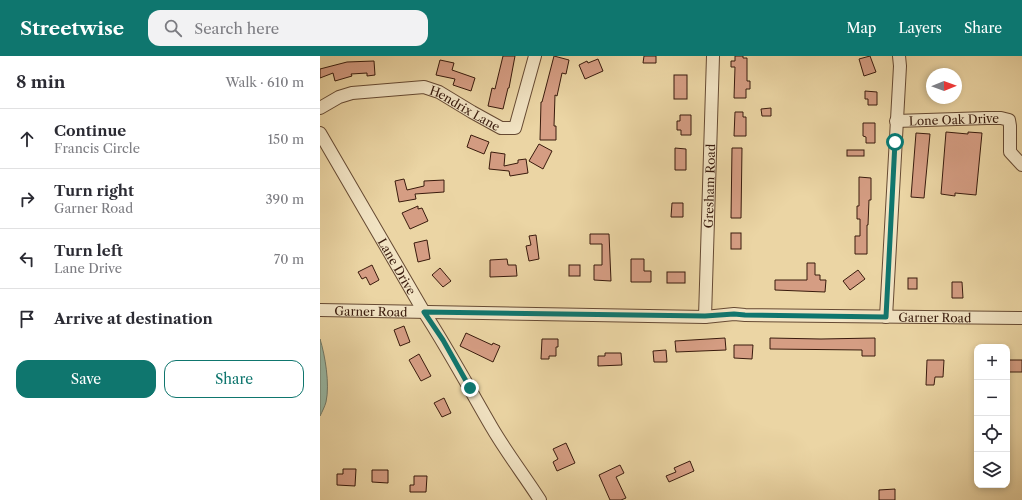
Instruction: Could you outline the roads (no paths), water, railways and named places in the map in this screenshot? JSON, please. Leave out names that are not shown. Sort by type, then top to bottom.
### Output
[{"type":"street","name":"Hendrix Lane","points":[[320,108],[352,93],[424,87],[438,92],[501,128],[515,128],[535,56]]},
{"type":"street","name":"Gresham Road","points":[[705,316],[713,56]]},
{"type":"street","points":[[886,317],[900,66],[899,56]]},
{"type":"street","name":"Lone Oak Drive","points":[[896,121],[987,118],[1009,120],[1010,152],[1022,165]]},
{"type":"street","name":"Lane Drive","points":[[320,133],[424,312],[443,340],[491,427],[540,500]]},
{"type":"street","name":"Garner Road","points":[[320,310],[705,316],[734,314],[1022,318]]}]
